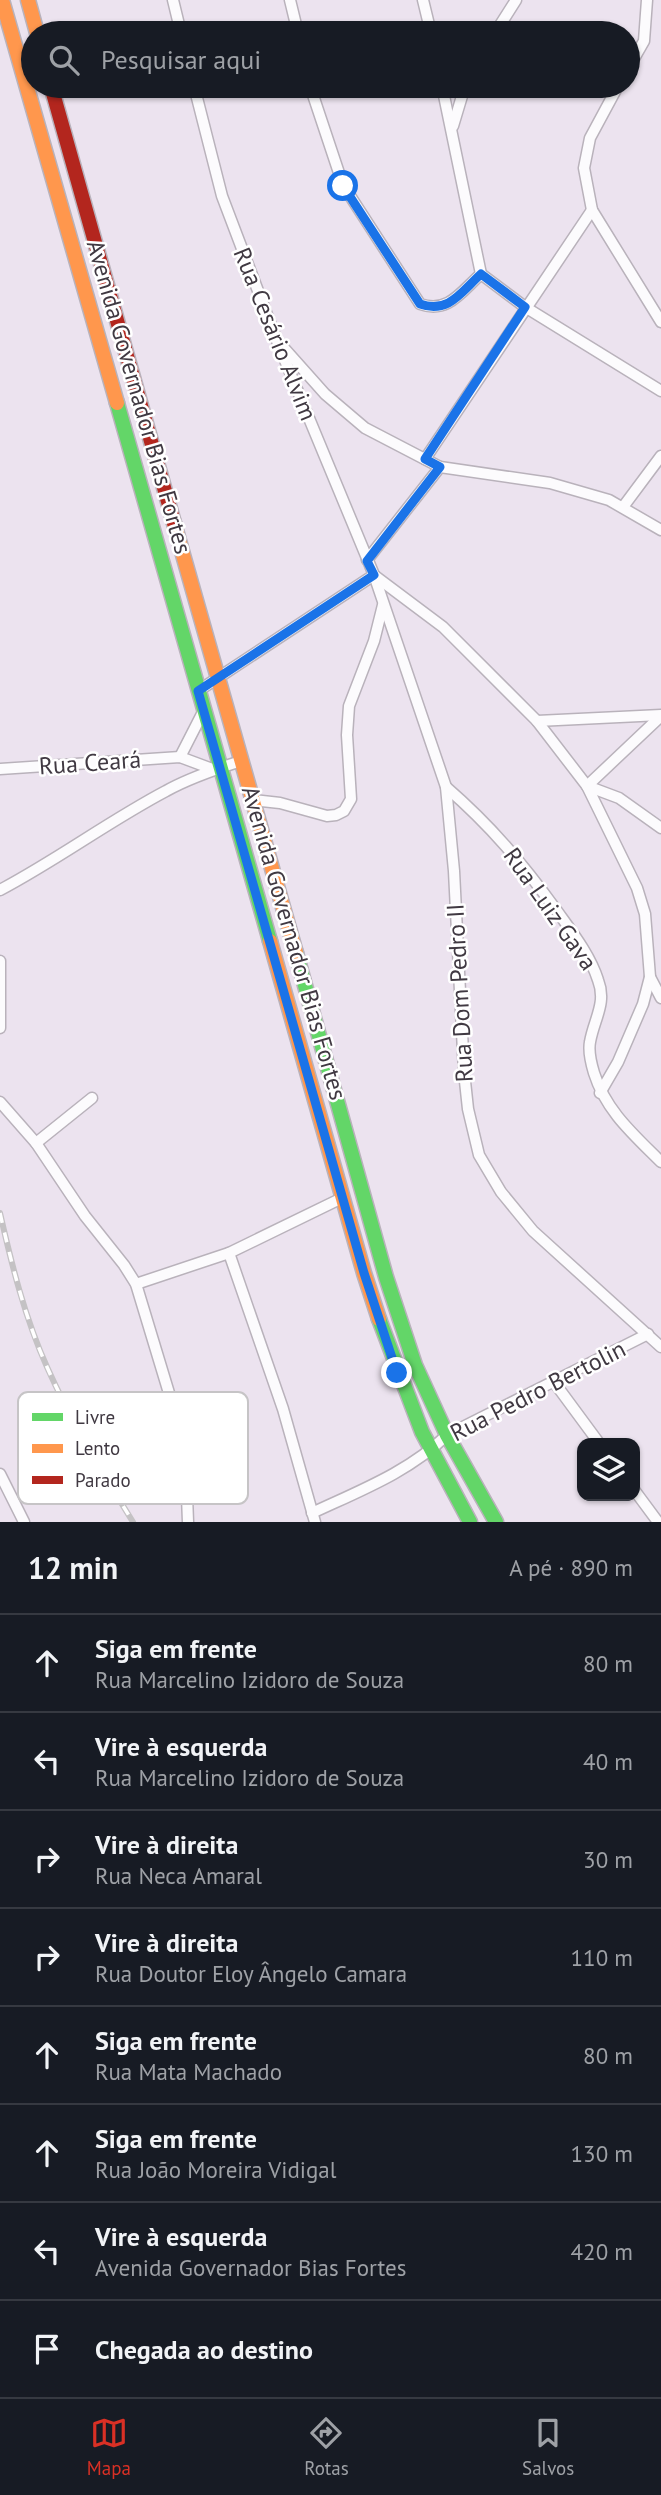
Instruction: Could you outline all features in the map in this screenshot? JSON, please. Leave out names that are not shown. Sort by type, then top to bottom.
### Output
[{"type":"main road","name":"Avenida Governador Bias Fortes","points":[[2,0],[21,61]]},
{"type":"main road","points":[[27,0],[33,21]]},
{"type":"main road","points":[[18,54],[21,57]]},
{"type":"main road","name":"Avenida Governador Bias Fortes","points":[[34,98],[82,281],[198,691],[217,769],[267,931],[342,1198],[385,1338],[409,1405],[430,1452],[470,1522]]},
{"type":"main road","name":"Avenida Governador Bias Fortes","points":[[54,98],[394,1302],[415,1364],[447,1435],[496,1522]]},
{"type":"main road","points":[[82,281],[103,275]]},
{"type":"main road","points":[[128,443],[148,437]]},
{"type":"main road","points":[[267,931],[288,925]]},
{"type":"main road","points":[[335,1170],[355,1161]]},
{"type":"street","points":[[173,0],[178,21]]},
{"type":"street","points":[[290,0],[295,21]]},
{"type":"street","points":[[423,0],[427,21]]},
{"type":"street","points":[[503,21],[516,0]]},
{"type":"street","points":[[640,48],[644,41],[647,0]]},
{"type":"street","name":"Rua Cesário Alvim","points":[[197,98],[222,196],[277,341],[374,575]]},
{"type":"street","points":[[314,98],[343,186],[420,304],[434,309],[447,305],[481,274]]},
{"type":"street","points":[[445,98],[481,274],[525,307],[661,391]]},
{"type":"street","points":[[452,129],[461,98]]},
{"type":"street","points":[[612,98],[590,138],[584,168],[592,210],[661,322]]},
{"type":"street","points":[[425,459],[592,210]]},
{"type":"street","points":[[277,341],[325,394],[365,428],[440,467],[550,483],[609,500],[661,530]]},
{"type":"street","points":[[623,507],[661,456]]},
{"type":"street","points":[[367,561],[440,467]]},
{"type":"street","points":[[198,691],[374,575],[443,627],[537,721],[587,786],[637,888],[645,915],[650,977],[643,1004],[618,1062],[600,1093]]},
{"type":"street","name":"Rua Dom Pedro II","points":[[374,575],[446,787],[454,871],[464,1072],[468,1109],[479,1155],[501,1192],[533,1231],[661,1346]]},
{"type":"street","points":[[253,800],[280,803],[327,816],[336,815],[349,805],[349,706],[374,641],[384,603]]},
{"type":"street","points":[[180,757],[203,712]]},
{"type":"street","points":[[537,721],[661,715]]},
{"type":"street","points":[[587,786],[661,715]]},
{"type":"street","name":"Rua Ceará","points":[[0,769],[180,757],[217,769]]},
{"type":"street","points":[[0,890],[43,867],[167,790],[241,761]]},
{"type":"street","points":[[587,786],[619,798],[661,828]]},
{"type":"street","name":"Rua Luiz Gava","points":[[446,787],[482,818],[509,848],[565,922],[595,972],[602,997],[600,1013],[589,1044],[590,1061],[600,1093],[617,1119],[661,1161]]},
{"type":"street","points":[[0,961],[0,1028]]},
{"type":"street","points":[[650,977],[661,998]]},
{"type":"street","points":[[36,1143],[92,1098]]},
{"type":"street","points":[[0,1102],[36,1143],[85,1216],[136,1284],[169,1392]]},
{"type":"street","points":[[136,1284],[229,1253],[342,1198]]},
{"type":"street","points":[[229,1253],[283,1409],[313,1518]]},
{"type":"street","name":"Rua Pedro Bertolin","points":[[313,1518],[430,1452],[447,1435],[648,1334]]},
{"type":"street","points":[[554,1382],[595,1438]]},
{"type":"street","points":[[0,1474],[24,1522]]},
{"type":"street","points":[[640,1499],[658,1522]]},
{"type":"street","points":[[187,1504],[188,1522]]},
{"type":"railway","points":[[0,1213],[32,1330],[59,1392]]},
{"type":"railway","points":[[122,1504],[133,1522]]},
{"type":"traffic: fast","points":[[117,403],[270,941]]},
{"type":"traffic: fast","points":[[296,953],[386,1277],[415,1365],[447,1435],[496,1522]]},
{"type":"traffic: fast","points":[[379,1319],[422,1432],[470,1522]]},
{"type":"traffic: slow","points":[[2,0],[21,67]]},
{"type":"traffic: slow","points":[[28,0],[34,21]]},
{"type":"traffic: slow","points":[[30,98],[117,403]]},
{"type":"traffic: slow","points":[[174,523],[296,953]]},
{"type":"traffic: slow","points":[[270,941],[379,1319]]},
{"type":"traffic: jam","points":[[54,98],[174,523]]},
{"type":"route","points":[[343,186],[420,304],[434,309],[447,305],[481,274],[525,307],[425,459],[440,467],[367,561],[374,575],[198,691],[364,1273],[397,1373]]}]
